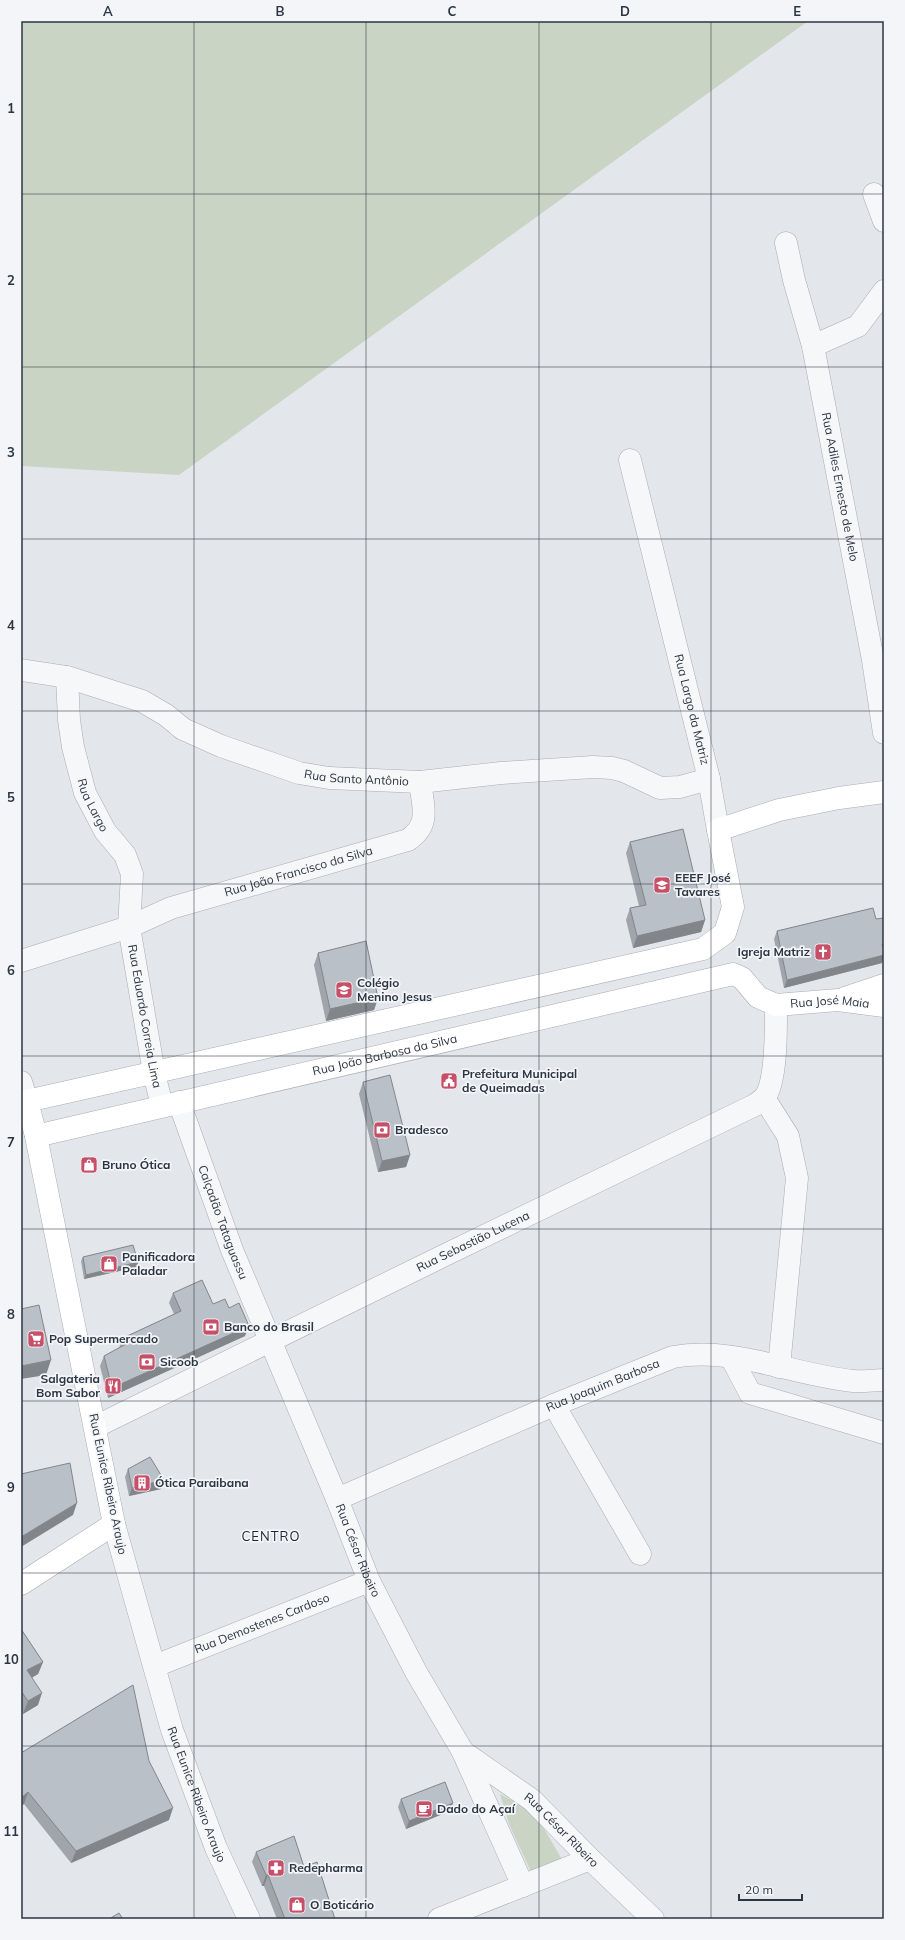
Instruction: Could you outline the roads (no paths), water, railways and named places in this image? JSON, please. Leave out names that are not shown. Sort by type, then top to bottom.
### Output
[{"type":"street","points":[[874,194],[884,221]]},
{"type":"street","name":"Rua Adiles Ernesto de Melo","points":[[786,243],[794,280],[814,346],[879,659],[884,733]]},
{"type":"street","points":[[814,346],[858,326],[884,291]]},
{"type":"street","name":"Rua Largo da Matriz","points":[[154,1073],[703,949],[725,933],[733,907],[709,779],[630,460]]},
{"type":"street","name":"Rua Santo Antônio","points":[[21,670],[67,676],[142,701],[166,715],[183,729],[200,737],[299,773],[349,780],[420,782],[501,773],[594,767],[612,768],[624,771],[660,788],[680,787],[709,779]]},
{"type":"street","name":"Rua Largo","points":[[67,676],[69,720],[73,747],[85,793],[105,831],[125,855],[132,874],[130,927]]},
{"type":"street","name":"Rua João Francisco da Silva","points":[[21,961],[130,927],[171,908],[408,840],[417,834],[422,825],[424,816],[420,782]]},
{"type":"street","points":[[718,830],[779,810],[839,798],[884,792]]},
{"type":"street","name":"Rua Eduardo Correia Lima","points":[[130,927],[154,1073],[170,1104]]},
{"type":"street","name":"Rua João Barbosa da Silva","points":[[36,1136],[733,974],[742,978],[758,997],[776,1005]]},
{"type":"street","points":[[838,1000],[884,985]]},
{"type":"street","name":"Rua José Maia","points":[[776,1005],[838,1000],[884,1006]]},
{"type":"street","points":[[776,1005],[772,1075],[769,1088],[764,1098],[788,1136],[797,1178],[779,1367]]},
{"type":"street","points":[[24,1092],[154,1073]]},
{"type":"street","name":"Rua Eunice Ribeiro Araujo","points":[[24,1092],[36,1136],[96,1427],[114,1524],[172,1730],[216,1848],[249,1919]]},
{"type":"street","name":"Rua Sebastião Lucena","points":[[96,1427],[271,1340],[755,1105],[764,1098]]},
{"type":"street","name":"Calçadão Tataguassu","points":[[170,1104],[271,1340]]},
{"type":"street","name":"Rua César Ribeiro","points":[[271,1340],[337,1498],[368,1581],[416,1672],[462,1752],[523,1886]]},
{"type":"street","name":"Rua Joaquim Barbosa","points":[[337,1498],[554,1405],[673,1357],[690,1354],[731,1357],[854,1381],[884,1380]]},
{"type":"street","points":[[731,1357],[750,1393],[884,1433]]},
{"type":"street","points":[[554,1405],[640,1554]]},
{"type":"street","points":[[21,1584],[114,1524]]},
{"type":"street","name":"Rua Demostenes Cardoso","points":[[155,1666],[368,1581]]},
{"type":"street","name":"Rua César Ribeiro","points":[[462,1752],[532,1800],[590,1860],[652,1919]]},
{"type":"street","points":[[439,1919],[590,1860]]},
{"type":"place","name":"EEEF José Tavares","points":[[662,885]]},
{"type":"place","name":"Igreja Matriz","points":[[823,952]]},
{"type":"place","name":"Colégio Menino Jesus","points":[[344,990]]},
{"type":"place","name":"Prefeitura Municipal de Queimadas","points":[[449,1081]]},
{"type":"place","name":"Bradesco","points":[[382,1130]]},
{"type":"place","name":"Bruno Ótica","points":[[89,1165]]},
{"type":"place","name":"Panificadora Paladar","points":[[109,1264]]},
{"type":"place","name":"Banco do Brasil","points":[[211,1327]]},
{"type":"place","name":"Pop Supermercado","points":[[36,1339]]},
{"type":"place","name":"Sicoob","points":[[147,1362]]},
{"type":"place","name":"Salgateria Bom Sabor","points":[[113,1386]]},
{"type":"place","name":"Ótica Paraibana","points":[[142,1483]]},
{"type":"place","name":"Dado do Açaí","points":[[424,1809]]},
{"type":"place","name":"Redepharma","points":[[276,1868]]},
{"type":"place","name":"O Boticário","points":[[297,1905]]},
{"type":"district","name":"CENTRO","points":[[271,1536]]}]
